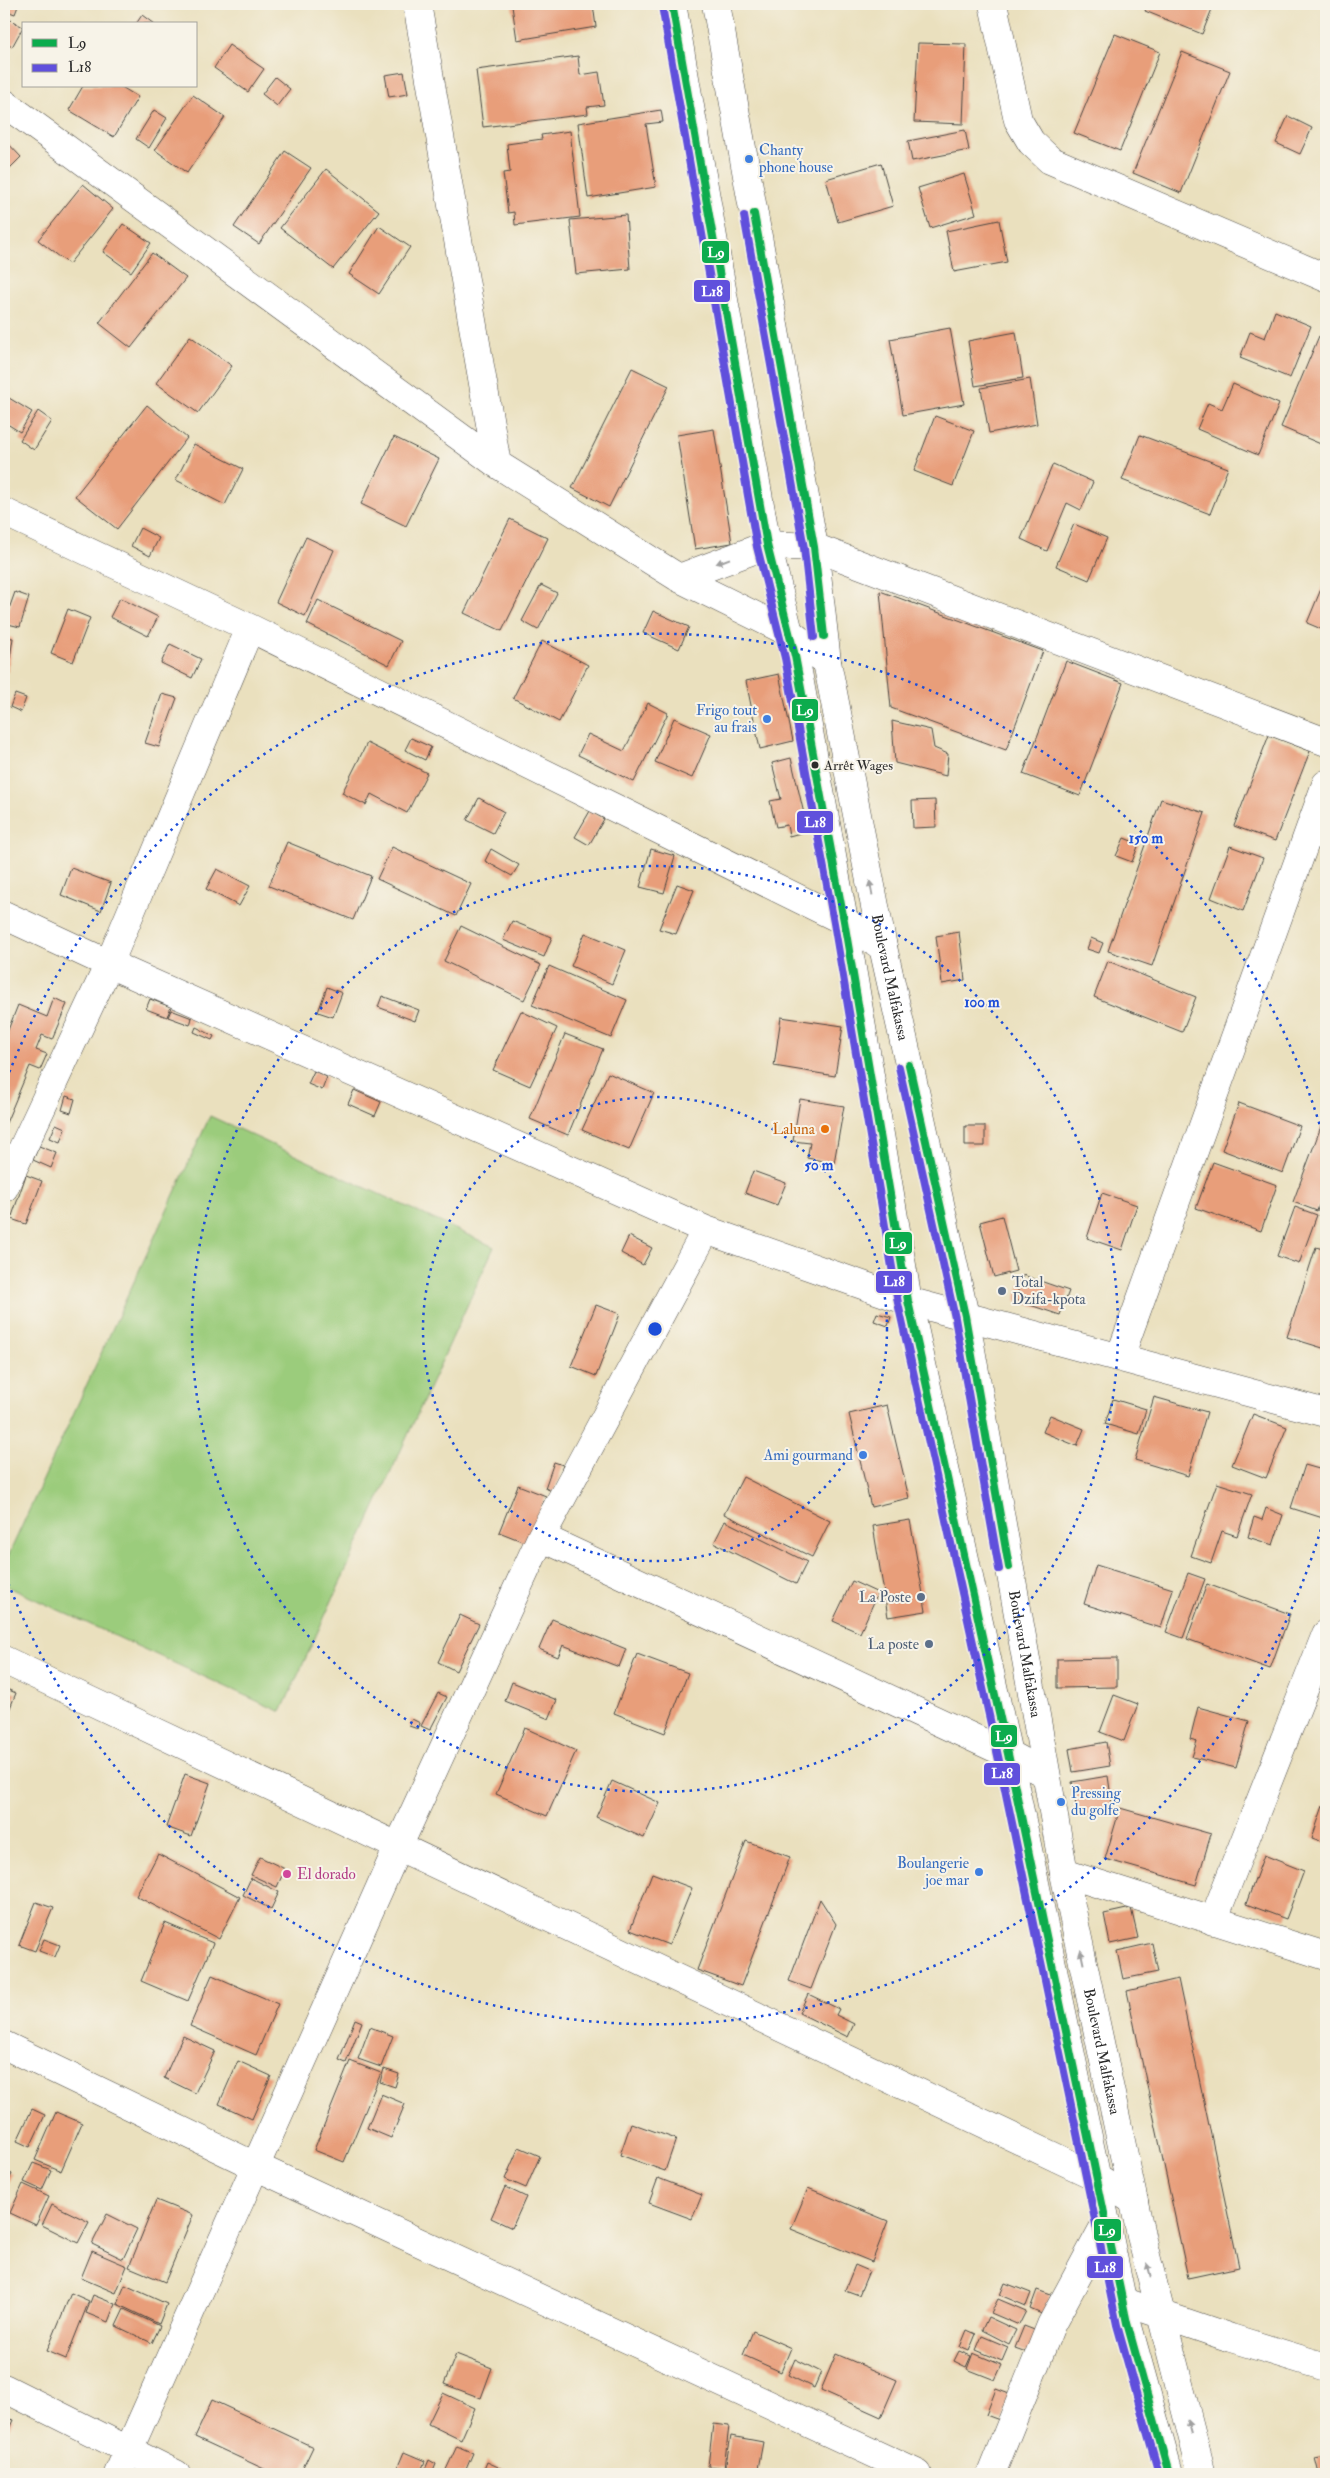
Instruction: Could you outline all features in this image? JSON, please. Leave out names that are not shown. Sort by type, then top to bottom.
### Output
[{"type":"street","points":[[417,4],[497,464]]},
{"type":"street","points":[[672,4],[767,545],[790,633],[844,921],[908,1301],[1008,1754],[1122,2301],[1169,2474]]},
{"type":"street","name":"Boulevard Malfakassa","points":[[716,4],[814,548],[827,662],[883,947],[965,1316],[1064,1873],[1134,2201],[1160,2314],[1202,2474]]},
{"type":"street","points":[[993,4],[1018,120],[1031,142],[1050,160],[1326,278]]},
{"type":"street","points":[[4,103],[497,464],[678,578],[790,633],[827,662]]},
{"type":"street","points":[[4,512],[250,628],[844,921],[883,947]]},
{"type":"street","points":[[678,578],[767,545],[814,548],[1326,742]]},
{"type":"street","points":[[4,1188],[109,964],[250,628]]},
{"type":"street","points":[[1120,1357],[1326,784]]},
{"type":"street","points":[[4,915],[109,964],[706,1230],[908,1301],[1326,1413]]},
{"type":"street","points":[[124,2463],[398,1847],[541,1537],[706,1230]]},
{"type":"street","points":[[541,1537],[1008,1754],[1045,1774]]},
{"type":"street","points":[[1213,1921],[1326,1634]]},
{"type":"street","points":[[4,1660],[1095,2176],[1134,2201]]},
{"type":"street","points":[[1064,1873],[1326,1956]]},
{"type":"street","points":[[4,2044],[257,2167],[918,2474]]},
{"type":"street","points":[[991,2474],[1052,2325],[1106,2223]]},
{"type":"street","points":[[1122,2301],[1326,2367]]},
{"type":"street","points":[[4,2388],[124,2463],[176,2474]]},
{"type":"green space","points":[[210,1116],[494,1247],[281,1712],[4,1585],[4,1565]]},
{"type":"building","points":[[4,4],[18,6],[15,14],[4,10]]},
{"type":"building","points":[[524,4],[593,4],[596,27],[517,40],[512,6]]},
{"type":"building","points":[[1148,4],[1214,4],[1202,34],[1145,11]]},
{"type":"building","points":[[142,15],[151,22],[137,22]]},
{"type":"building","points":[[9,19],[22,26],[12,47],[4,42],[4,28]]},
{"type":"building","points":[[1115,34],[1160,52],[1120,151],[1074,133]]},
{"type":"building","points":[[918,43],[966,44],[963,124],[914,122]]},
{"type":"building","points":[[229,45],[264,69],[248,92],[214,68]]},
{"type":"building","points":[[1182,52],[1230,71],[1181,193],[1133,173]]},
{"type":"building","points":[[578,56],[580,75],[599,72],[604,105],[587,107],[588,114],[483,127],[476,70]]},
{"type":"building","points":[[404,72],[408,94],[389,97],[385,75]]},
{"type":"building","points":[[275,77],[290,89],[277,106],[262,94]]},
{"type":"building","points":[[82,88],[123,88],[138,97],[114,137],[69,110]]},
{"type":"building","points":[[193,95],[225,117],[187,173],[155,150]]},
{"type":"building","points":[[154,110],[167,118],[149,148],[136,139]]},
{"type":"building","points":[[661,110],[663,122],[646,124],[656,187],[588,198],[578,123]]},
{"type":"building","points":[[1288,116],[1312,128],[1300,154],[1276,143]]},
{"type":"building","points":[[965,130],[969,150],[912,161],[908,141]]},
{"type":"building","points":[[570,131],[580,217],[515,225],[514,212],[508,213],[503,173],[510,172],[507,144],[542,139],[541,135]]},
{"type":"building","points":[[4,139],[21,157],[4,174]]},
{"type":"building","points":[[285,151],[311,168],[259,244],[234,227]]},
{"type":"building","points":[[881,163],[893,206],[838,222],[826,179]]},
{"type":"building","points":[[326,169],[379,211],[333,269],[280,228]]},
{"type":"building","points":[[964,174],[976,214],[930,228],[918,188]]},
{"type":"building","points":[[83,184],[113,209],[69,264],[38,240]]},
{"type":"building","points":[[626,215],[630,269],[576,274],[570,220]]},
{"type":"building","points":[[999,220],[1007,262],[954,272],[946,231]]},
{"type":"building","points":[[123,224],[151,243],[131,272],[103,252]]},
{"type":"building","points":[[379,226],[410,247],[379,294],[349,274]]},
{"type":"building","points":[[152,253],[186,278],[131,348],[99,323]]},
{"type":"building","points":[[1275,311],[1311,326],[1290,378],[1240,358],[1250,332],[1265,338]]},
{"type":"building","points":[[950,328],[964,404],[903,415],[890,339]]},
{"type":"building","points":[[1016,332],[1023,378],[975,386],[968,341]]},
{"type":"building","points":[[190,336],[232,366],[198,413],[156,383]]},
{"type":"building","points":[[1319,336],[1326,339],[1326,438],[1323,445],[1281,427]]},
{"type":"building","points":[[632,368],[669,386],[609,507],[572,488]]},
{"type":"building","points":[[1030,379],[1037,424],[989,433],[981,388]]},
{"type":"building","points":[[1233,384],[1279,404],[1258,455],[1197,429],[1208,403],[1222,409]]},
{"type":"building","points":[[9,398],[32,412],[20,432],[4,422],[4,405]]},
{"type":"building","points":[[147,405],[187,438],[117,529],[75,496]]},
{"type":"building","points":[[38,411],[52,421],[34,450],[20,440]]},
{"type":"building","points":[[935,416],[974,431],[953,486],[914,471]]},
{"type":"building","points":[[714,429],[732,543],[695,549],[677,435]]},
{"type":"building","points":[[1140,435],[1228,468],[1210,514],[1122,480]]},
{"type":"building","points":[[394,437],[439,459],[406,526],[361,504]]},
{"type":"building","points":[[194,444],[243,469],[225,505],[176,480]]},
{"type":"building","points":[[1053,464],[1093,482],[1081,510],[1067,503],[1047,551],[1021,539]]},
{"type":"building","points":[[510,519],[548,538],[502,631],[464,613]]},
{"type":"building","points":[[1074,524],[1107,538],[1089,580],[1056,566]]},
{"type":"building","points":[[140,528],[159,538],[150,556],[131,546]]},
{"type":"building","points":[[306,537],[334,550],[305,616],[276,602]]},
{"type":"building","points":[[1326,577],[1326,631],[1307,623]]},
{"type":"building","points":[[541,585],[557,593],[538,630],[522,621]]},
{"type":"building","points":[[880,591],[1043,651],[1006,750],[891,708]]},
{"type":"building","points":[[15,592],[29,597],[20,627],[4,623]]},
{"type":"building","points":[[120,598],[158,617],[148,636],[110,617]]},
{"type":"building","points":[[318,600],[401,641],[389,665],[307,624]]},
{"type":"building","points":[[68,609],[90,618],[73,662],[51,653]]},
{"type":"building","points":[[653,611],[689,627],[679,649],[643,633]]},
{"type":"building","points":[[4,637],[13,638],[8,672],[4,671]]},
{"type":"building","points":[[542,641],[588,665],[559,722],[513,698]]},
{"type":"building","points":[[170,644],[201,659],[192,678],[161,663]]},
{"type":"building","points":[[1066,661],[1123,683],[1080,796],[1023,774]]},
{"type":"building","points":[[779,674],[793,741],[760,749],[746,681]]},
{"type":"building","points":[[15,694],[26,698],[21,712],[10,707]]},
{"type":"building","points":[[162,694],[177,698],[159,747],[145,743]]},
{"type":"building","points":[[648,703],[668,713],[634,782],[578,755],[588,734],[624,751]]},
{"type":"building","points":[[674,718],[711,734],[692,778],[655,762]]},
{"type":"building","points":[[892,721],[931,730],[934,748],[948,754],[946,776],[895,763]]},
{"type":"building","points":[[1269,735],[1310,751],[1275,841],[1234,826]]},
{"type":"building","points":[[411,738],[431,747],[425,760],[405,750]]},
{"type":"building","points":[[367,743],[427,773],[407,813],[371,794],[366,805],[342,793]]},
{"type":"building","points":[[791,758],[808,831],[789,836],[787,825],[776,827],[770,801],[781,799],[772,763]]},
{"type":"building","points":[[479,798],[504,812],[493,833],[467,820]]},
{"type":"building","points":[[1161,799],[1205,813],[1152,966],[1108,951]]},
{"type":"building","points":[[935,800],[936,827],[913,828],[912,801]]},
{"type":"building","points":[[590,811],[604,819],[589,845],[575,837]]},
{"type":"building","points":[[1124,838],[1139,844],[1132,862],[1116,856]]},
{"type":"building","points":[[287,842],[371,876],[353,920],[269,886]]},
{"type":"building","points":[[1230,846],[1263,858],[1243,911],[1211,898]]},
{"type":"building","points":[[392,847],[471,884],[456,916],[377,879]]},
{"type":"building","points":[[491,849],[519,865],[512,876],[485,861]]},
{"type":"building","points":[[651,849],[675,856],[664,893],[640,887]]},
{"type":"building","points":[[71,868],[111,883],[101,911],[61,895]]},
{"type":"building","points":[[217,869],[250,886],[239,906],[206,889]]},
{"type":"building","points":[[677,884],[694,890],[676,934],[659,929]]},
{"type":"building","points":[[512,921],[552,937],[544,957],[503,940]]},
{"type":"building","points":[[461,926],[541,965],[524,1000],[444,961]]},
{"type":"building","points":[[959,932],[965,980],[942,984],[936,936]]},
{"type":"building","points":[[585,933],[626,950],[612,984],[571,966]]},
{"type":"building","points":[[1091,938],[1103,943],[1099,953],[1087,949]]},
{"type":"building","points":[[1108,961],[1196,997],[1182,1032],[1094,997]]},
{"type":"building","points":[[549,966],[627,1000],[611,1038],[532,1005]]},
{"type":"building","points":[[327,987],[342,993],[333,1017],[318,1012]]},
{"type":"building","points":[[382,996],[419,1010],[415,1021],[378,1007]]},
{"type":"building","points":[[54,998],[67,1004],[52,1039],[42,1035],[36,1050],[47,1054],[40,1070],[30,1066],[6,1123],[4,1122],[4,1040],[18,1005],[47,1017]]},
{"type":"building","points":[[150,999],[171,1007],[167,1017],[146,1009]]},
{"type":"building","points":[[171,1010],[192,1018],[190,1025],[168,1017]]},
{"type":"building","points":[[521,1011],[557,1028],[530,1086],[493,1070]]},
{"type":"building","points":[[781,1017],[843,1026],[835,1076],[774,1066]]},
{"type":"building","points":[[196,1027],[214,1036],[212,1040],[194,1032]]},
{"type":"building","points":[[565,1034],[603,1049],[568,1135],[530,1119]]},
{"type":"building","points":[[314,1071],[327,1077],[322,1090],[308,1084]]},
{"type":"building","points":[[608,1073],[654,1093],[629,1150],[582,1130]]},
{"type":"building","points":[[354,1090],[381,1102],[375,1116],[348,1104]]},
{"type":"building","points":[[66,1096],[75,1099],[71,1113],[62,1110]]},
{"type":"building","points":[[800,1099],[844,1106],[834,1163],[807,1158],[810,1143],[793,1141]]},
{"type":"building","points":[[1239,1103],[1300,1126],[1283,1173],[1222,1150]]},
{"type":"building","points":[[56,1124],[65,1128],[60,1142],[50,1138]]},
{"type":"building","points":[[1322,1124],[1326,1125],[1326,1186],[1317,1211],[1293,1202]]},
{"type":"building","points":[[965,1126],[985,1126],[985,1146],[965,1146]]},
{"type":"building","points":[[39,1146],[57,1153],[51,1168],[33,1160]]},
{"type":"building","points":[[1213,1162],[1277,1185],[1261,1231],[1196,1208]]},
{"type":"building","points":[[753,1171],[786,1183],[777,1205],[745,1193]]},
{"type":"building","points":[[26,1175],[42,1181],[26,1224],[11,1219]]},
{"type":"building","points":[[1102,1193],[1137,1205],[1122,1250],[1087,1238]]},
{"type":"building","points":[[1295,1207],[1317,1215],[1299,1264],[1277,1256]]},
{"type":"building","points":[[1002,1216],[1016,1271],[994,1277],[980,1222]]},
{"type":"building","points":[[629,1236],[652,1248],[643,1265],[621,1253]]},
{"type":"building","points":[[1316,1247],[1326,1250],[1326,1349],[1287,1337]]},
{"type":"building","points":[[1023,1275],[1069,1291],[1060,1315],[1015,1300]]},
{"type":"building","points":[[596,1305],[620,1314],[596,1376],[571,1366]]},
{"type":"building","points":[[877,1313],[891,1317],[888,1326],[874,1321]]},
{"type":"building","points":[[1154,1397],[1207,1412],[1188,1476],[1135,1460]]},
{"type":"building","points":[[1113,1399],[1146,1409],[1139,1434],[1105,1424]]},
{"type":"building","points":[[887,1405],[909,1498],[871,1507],[849,1414]]},
{"type":"building","points":[[1253,1414],[1287,1427],[1266,1478],[1232,1465]]},
{"type":"building","points":[[1050,1415],[1084,1429],[1077,1446],[1043,1432]]},
{"type":"building","points":[[554,1462],[563,1465],[554,1492],[545,1488]]},
{"type":"building","points":[[1305,1465],[1326,1471],[1326,1519],[1291,1508]]},
{"type":"building","points":[[743,1477],[830,1521],[812,1557],[724,1514]]},
{"type":"building","points":[[1217,1483],[1252,1494],[1237,1536],[1222,1531],[1211,1563],[1191,1556]]},
{"type":"building","points":[[518,1485],[546,1496],[527,1543],[499,1532]]},
{"type":"building","points":[[1266,1508],[1283,1515],[1273,1545],[1248,1537],[1254,1517],[1262,1520]]},
{"type":"building","points":[[910,1520],[926,1611],[888,1617],[873,1526]]},
{"type":"building","points":[[725,1521],[807,1562],[796,1584],[714,1543]]},
{"type":"building","points":[[1096,1565],[1173,1589],[1161,1628],[1084,1604]]},
{"type":"building","points":[[1188,1573],[1205,1579],[1183,1638],[1166,1632]]},
{"type":"building","points":[[852,1581],[878,1593],[860,1633],[833,1621]]},
{"type":"building","points":[[1207,1584],[1290,1614],[1270,1669],[1187,1639]]},
{"type":"building","points":[[460,1615],[479,1624],[456,1671],[438,1662]]},
{"type":"building","points":[[552,1619],[626,1649],[619,1667],[563,1645],[558,1657],[539,1649]]},
{"type":"building","points":[[637,1654],[688,1673],[665,1733],[614,1713]]},
{"type":"building","points":[[1117,1658],[1117,1687],[1057,1688],[1057,1659]]},
{"type":"building","points":[[512,1682],[557,1700],[549,1719],[505,1701]]},
{"type":"building","points":[[4,1688],[16,1693],[4,1723]]},
{"type":"building","points":[[438,1693],[447,1697],[430,1730],[421,1726]]},
{"type":"building","points":[[1114,1695],[1138,1704],[1124,1741],[1100,1732]]},
{"type":"building","points":[[1198,1707],[1249,1721],[1236,1768],[1192,1757],[1197,1741],[1190,1739]]},
{"type":"building","points":[[412,1719],[420,1723],[418,1729],[409,1726]]},
{"type":"building","points":[[525,1728],[576,1751],[547,1816],[496,1794]]},
{"type":"building","points":[[1106,1742],[1110,1766],[1073,1772],[1069,1749]]},
{"type":"building","points":[[185,1774],[210,1783],[191,1836],[166,1827]]},
{"type":"building","points":[[1108,1776],[1113,1811],[1078,1817],[1072,1782]]},
{"type":"building","points":[[612,1781],[660,1803],[644,1838],[596,1817]]},
{"type":"building","points":[[1323,1806],[1326,1807],[1326,1843],[1312,1838]]},
{"type":"building","points":[[1120,1808],[1211,1834],[1196,1885],[1105,1859]]},
{"type":"building","points":[[746,1841],[790,1857],[741,1986],[697,1970]]},
{"type":"building","points":[[158,1854],[240,1897],[219,1939],[136,1896]]},
{"type":"building","points":[[1264,1855],[1304,1871],[1286,1919],[1246,1904]]},
{"type":"building","points":[[260,1857],[285,1869],[277,1887],[251,1875]]},
{"type":"building","points":[[652,1873],[692,1888],[669,1945],[630,1930]]},
{"type":"building","points":[[251,1878],[279,1892],[271,1909],[243,1895]]},
{"type":"building","points":[[820,1899],[836,1924],[811,1989],[789,1981]]},
{"type":"building","points":[[36,1902],[53,1908],[35,1951],[19,1945]]},
{"type":"building","points":[[1131,1908],[1138,1938],[1110,1944],[1104,1914]]},
{"type":"building","points":[[165,1923],[213,1943],[188,2001],[141,1981]]},
{"type":"building","points":[[44,1939],[60,1945],[55,1957],[39,1951]]},
{"type":"building","points":[[1152,1943],[1158,1972],[1123,1979],[1117,1951]]},
{"type":"building","points":[[212,1975],[278,2004],[256,2055],[190,2026]]},
{"type":"building","points":[[1178,1979],[1239,2267],[1188,2278],[1127,1991]]},
{"type":"building","points":[[808,1994],[839,2009],[836,2015],[854,2024],[848,2037],[799,2013]]},
{"type":"building","points":[[355,2019],[362,2022],[346,2063],[339,2060]]},
{"type":"building","points":[[370,2027],[393,2036],[381,2067],[358,2059]]},
{"type":"building","points":[[183,2036],[215,2051],[195,2093],[164,2078]]},
{"type":"building","points":[[238,2061],[271,2076],[252,2119],[219,2104]]},
{"type":"building","points":[[350,2061],[381,2073],[344,2162],[314,2150]]},
{"type":"building","points":[[384,2069],[399,2074],[395,2087],[380,2082]]},
{"type":"building","points":[[381,2094],[405,2104],[391,2138],[367,2128]]},
{"type":"building","points":[[32,2109],[45,2115],[30,2147],[17,2141]]},
{"type":"building","points":[[56,2112],[82,2123],[61,2171],[35,2160]]},
{"type":"building","points":[[631,2123],[676,2139],[665,2171],[620,2155]]},
{"type":"building","points":[[519,2147],[540,2156],[526,2188],[505,2179]]},
{"type":"building","points":[[33,2163],[51,2170],[42,2190],[24,2182]]},
{"type":"building","points":[[4,2170],[12,2174],[4,2191]]},
{"type":"building","points":[[658,2178],[702,2195],[692,2219],[649,2203]]},
{"type":"building","points":[[23,2184],[49,2196],[36,2225],[10,2213]]},
{"type":"building","points":[[505,2187],[526,2197],[512,2228],[491,2218]]},
{"type":"building","points":[[808,2188],[888,2221],[872,2262],[791,2229]]},
{"type":"building","points":[[156,2200],[193,2215],[165,2282],[129,2267]]},
{"type":"building","points":[[52,2204],[89,2222],[78,2243],[42,2225]]},
{"type":"building","points":[[107,2214],[137,2229],[123,2259],[92,2244]]},
{"type":"building","points":[[92,2251],[127,2266],[116,2293],[81,2278]]},
{"type":"building","points":[[855,2265],[869,2271],[859,2295],[845,2290]]},
{"type":"building","points":[[1005,2283],[1031,2293],[1026,2306],[1000,2295]]},
{"type":"building","points":[[125,2285],[167,2304],[159,2324],[117,2304]]},
{"type":"building","points":[[1037,2290],[1051,2295],[1044,2315],[1030,2309]]},
{"type":"building","points":[[71,2293],[89,2301],[66,2359],[47,2351]]},
{"type":"building","points":[[93,2295],[115,2304],[108,2322],[86,2313]]},
{"type":"building","points":[[998,2299],[1026,2311],[1019,2325],[991,2313]]},
{"type":"building","points":[[124,2309],[160,2326],[152,2343],[116,2326]]},
{"type":"building","points":[[988,2317],[1016,2330],[1009,2344],[982,2330]]},
{"type":"building","points":[[1024,2326],[1037,2331],[1029,2353],[1015,2348]]},
{"type":"building","points":[[967,2330],[976,2334],[969,2351],[960,2347]]},
{"type":"building","points":[[753,2331],[791,2348],[781,2372],[743,2355]]},
{"type":"building","points":[[982,2336],[1008,2347],[1002,2361],[976,2350]]},
{"type":"building","points":[[959,2351],[971,2356],[966,2367],[954,2361]]},
{"type":"building","points":[[973,2353],[1002,2365],[995,2380],[967,2369]]},
{"type":"building","points":[[456,2354],[492,2368],[481,2398],[444,2384]]},
{"type":"building","points":[[836,2354],[897,2380],[881,2417],[821,2390]]},
{"type":"building","points":[[795,2359],[821,2372],[814,2388],[788,2375]]},
{"type":"building","points":[[996,2389],[1012,2395],[1002,2421],[986,2415]]},
{"type":"building","points":[[443,2393],[475,2408],[461,2440],[428,2424]]},
{"type":"building","points":[[212,2400],[313,2447],[300,2474],[275,2474],[195,2437]]},
{"type":"building","points":[[4,2417],[13,2420],[4,2440]]},
{"type":"building","points":[[713,2424],[729,2426],[724,2468],[708,2466]]},
{"type":"building","points":[[731,2436],[763,2442],[757,2474],[724,2474]]},
{"type":"building","points":[[457,2446],[473,2453],[464,2474],[444,2474]]},
{"type":"building","points":[[404,2452],[425,2461],[420,2474],[405,2474],[396,2471]]},
{"type":"building","points":[[1326,2456],[1326,2474],[1319,2474],[1315,2458]]},
{"type":"building","points":[[429,2460],[436,2464],[432,2474],[423,2474]]},
{"type":"building","points":[[487,2462],[514,2474],[482,2474]]},
{"type":"transit line","name":"L9","points":[[672,4],[767,545],[795,656],[844,921],[908,1301],[1008,1754],[1127,2323],[1169,2474]]},
{"type":"transit line","name":"L18","points":[[662,6],[757,547],[785,658],[834,923],[898,1303],[998,1756],[1117,2325],[1159,2474]]},
{"type":"transit line","name":"L9","points":[[754,214],[814,547],[824,636]]},
{"type":"transit line","name":"L18","points":[[744,216],[804,548],[814,637]]},
{"type":"transit line","name":"L9","points":[[909,1065],[965,1316],[1009,1567]]},
{"type":"transit line","name":"L18","points":[[899,1067],[955,1318],[999,1569]]},
{"type":"place","name":"Chanty phone house","points":[[749,159]]},
{"type":"place","name":"Frigo tout au frais","points":[[767,719]]},
{"type":"place","name":"Arrêt Wages","points":[[815,765]]},
{"type":"place","name":"Laluna","points":[[825,1129]]},
{"type":"place","name":"Total Dzifa-kpota","points":[[1002,1291]]},
{"type":"place","name":"Ami gourmand","points":[[863,1455]]},
{"type":"place","name":"La Poste","points":[[921,1597]]},
{"type":"place","name":"La poste","points":[[929,1644]]},
{"type":"place","name":"Pressing du golfe","points":[[1061,1802]]},
{"type":"place","name":"Boulangerie joe mar","points":[[979,1872]]},
{"type":"place","name":"El dorado","points":[[287,1874]]}]
